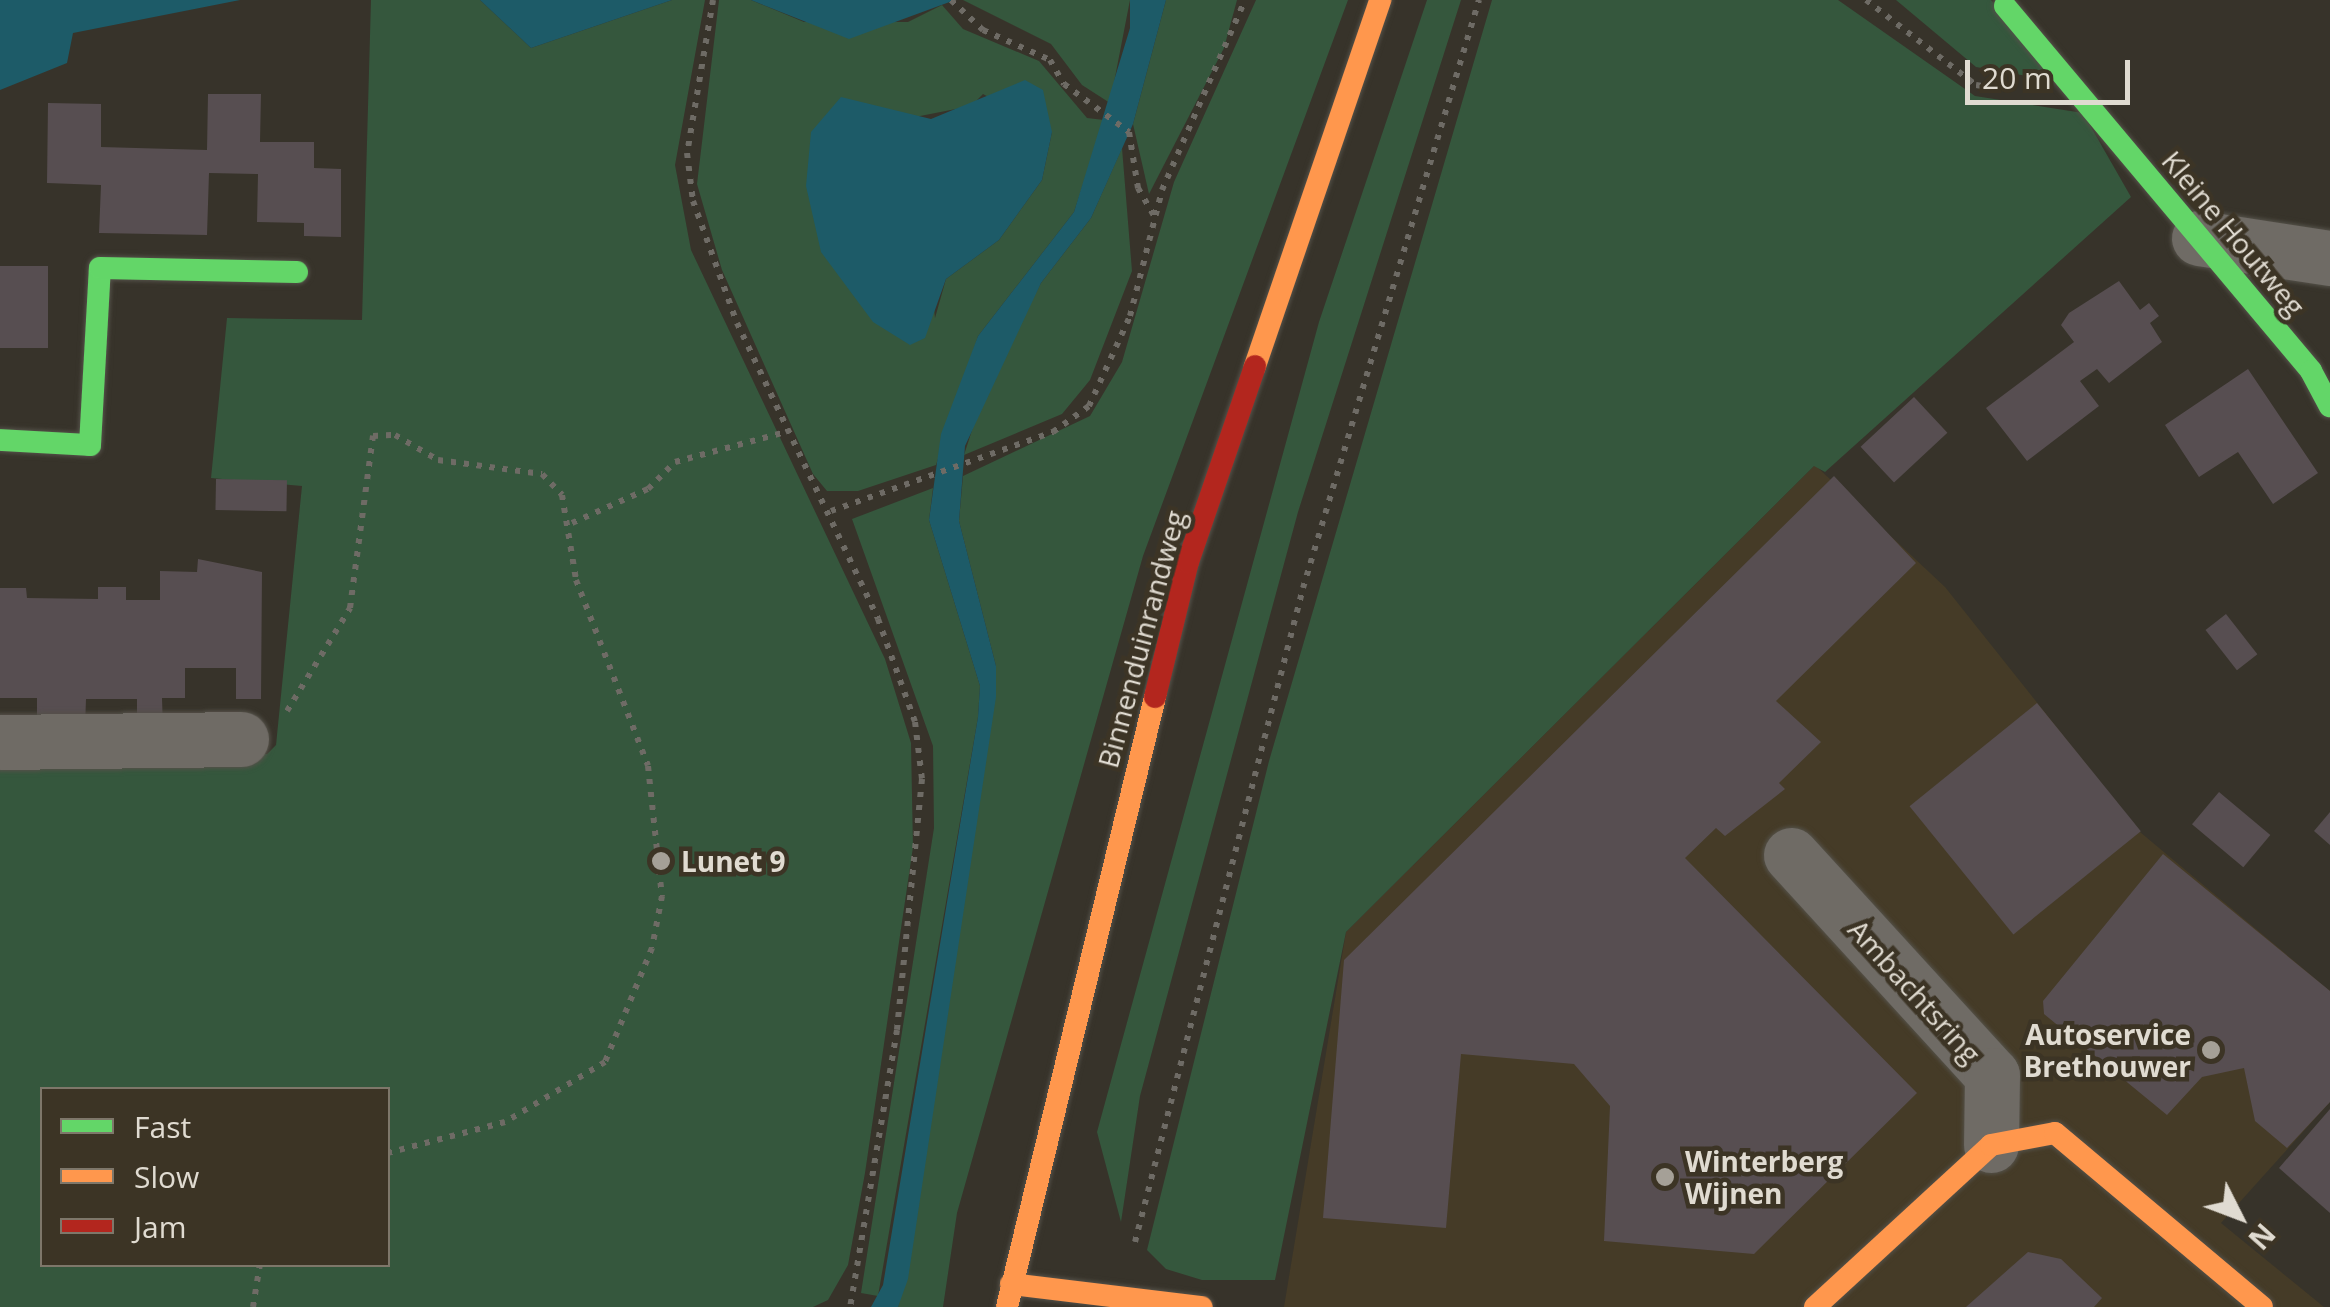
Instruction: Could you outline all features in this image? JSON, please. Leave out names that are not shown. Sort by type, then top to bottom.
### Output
[{"type":"street","name":"Binnenduinrandweg","points":[[1009,1296],[1188,562],[1380,0]]},
{"type":"street","name":"Kleine Houtweg","points":[[2005,6],[2199,238],[2324,374]]},
{"type":"street","points":[[2199,238],[2330,258]]},
{"type":"street","points":[[0,440],[90,445],[100,268],[297,272]]},
{"type":"street","points":[[0,742],[242,740]]},
{"type":"street","name":"Ambachtsring","points":[[1791,855],[1992,1075],[1991,1146]]},
{"type":"street","points":[[1815,1307],[1991,1146],[2054,1133],[2262,1307]]},
{"type":"street","points":[[1009,1296],[1120,1298],[1202,1307]]},
{"type":"path","points":[[713,0],[687,154],[693,201],[788,432],[832,511],[915,722],[922,779],[900,1012],[850,1307]]},
{"type":"path","points":[[951,0],[983,30],[1050,60],[1064,84],[1129,132],[1138,188],[1154,216]]},
{"type":"path","points":[[832,511],[1053,432],[1089,406],[1130,316],[1154,216],[1245,0]]},
{"type":"path","points":[[1120,1298],[1303,588],[1478,0]]},
{"type":"path","points":[[1866,0],[1976,85],[2086,103]]},
{"type":"path","points":[[572,523],[648,490],[675,462],[788,432]]},
{"type":"path","points":[[242,740],[261,737],[297,701],[350,608],[374,436],[395,435],[438,460],[542,474],[572,523],[576,580],[648,766],[662,896],[652,948],[605,1062],[505,1122],[390,1152]]},
{"type":"path","points":[[253,1307],[260,1267]]},
{"type":"shaded area","points":[[1815,465],[1945,587],[2140,832],[2330,991],[2330,1102],[2221,1223],[2324,1307],[1284,1307],[1346,932]]},
{"type":"green space","points":[[371,0],[480,0],[531,48],[672,0],[705,0],[675,165],[691,250],[885,659],[911,743],[913,847],[865,1173],[848,1265],[828,1300],[813,1307],[0,1307],[0,752],[267,754],[276,745],[302,486],[211,478],[227,318],[362,320]]},
{"type":"green space","points":[[719,0],[751,0],[804,22],[908,22],[942,5],[963,29],[1039,61],[1087,118],[1104,120],[1074,212],[978,336],[936,465],[858,491],[827,491],[813,474],[722,270],[697,184]],"holes":[[[983,94],[1052,132],[1042,180],[999,240],[946,279],[935,318],[915,117],[971,106]]]},
{"type":"green space","points":[[963,0],[1130,0],[1110,103],[1082,85],[1051,44]]},
{"type":"green space","points":[[1166,0],[1237,0],[1224,48],[1149,194],[1133,124]]},
{"type":"green space","points":[[1256,0],[1348,0],[1143,556],[957,1213],[943,1307],[898,1307],[995,697],[996,666],[959,521],[963,476],[1090,416],[1122,362],[1174,182]]},
{"type":"green space","points":[[1427,0],[1461,0],[1298,512],[1140,1096],[1121,1222],[1097,1132],[1319,322]]},
{"type":"green space","points":[[1492,0],[1838,0],[1975,96],[2083,113],[2131,197],[1825,472],[1814,466],[1346,932],[1275,1280],[1202,1280],[1166,1269],[1147,1250],[1269,761]]},
{"type":"green space","points":[[1896,0],[1991,0],[2056,81],[1976,67]]},
{"type":"green space","points":[[1122,148],[1132,271],[1090,380],[1062,414],[964,455],[985,390],[1041,283],[1091,218]]},
{"type":"green space","points":[[933,488],[929,520],[980,686],[978,717],[878,1296],[861,1293],[934,828],[933,746],[852,519]]},
{"type":"water","points":[[0,0],[240,0],[73,33],[67,63],[0,90]]},
{"type":"water","points":[[480,0],[672,0],[531,48]]},
{"type":"water","points":[[751,0],[955,0],[849,39]]},
{"type":"water","points":[[1130,0],[1166,0],[1133,124],[1091,218],[1041,283],[965,446],[959,521],[996,666],[996,697],[908,1279],[898,1307],[871,1307],[883,1285],[978,717],[980,686],[929,520],[941,434],[978,336],[1074,212],[1130,28]]},
{"type":"water","points":[[1025,80],[1043,90],[1052,132],[1042,180],[999,240],[946,279],[925,338],[910,345],[873,322],[821,252],[806,186],[811,132],[841,97],[931,119]]},
{"type":"building","points":[[208,94],[261,94],[260,142],[314,142],[314,168],[341,169],[341,237],[304,236],[304,223],[257,222],[258,174],[209,173],[207,235],[99,233],[101,185],[47,183],[48,103],[101,104],[101,147],[207,150]]},
{"type":"building","points":[[0,266],[48,266],[48,348],[0,348]]},
{"type":"building","points":[[2119,281],[2140,310],[2149,303],[2159,316],[2150,323],[2162,342],[2109,383],[2097,369],[2080,381],[2099,406],[2027,461],[1986,408],[2074,342],[2061,325],[2069,313]]},
{"type":"building","points":[[2248,369],[2318,473],[2273,504],[2238,452],[2199,477],[2165,425]]},
{"type":"building","points":[[1914,397],[1947,433],[1894,483],[1861,447]]},
{"type":"building","points":[[1834,476],[1916,563],[1776,701],[1821,742],[1779,783],[1785,789],[1725,836],[1716,828],[1685,858],[1917,1093],[1754,1254],[1604,1241],[1610,1106],[1574,1064],[1461,1054],[1446,1228],[1323,1218],[1344,960]]},
{"type":"building","points":[[216,479],[287,480],[286,511],[215,510]]},
{"type":"building","points":[[198,559],[262,572],[261,699],[236,699],[236,668],[185,668],[185,698],[162,698],[163,729],[137,729],[137,699],[86,699],[85,728],[37,728],[37,698],[0,698],[0,588],[26,588],[27,598],[98,599],[98,587],[126,587],[126,600],[160,600],[160,571],[197,572]]},
{"type":"building","points":[[2226,614],[2257,654],[2237,670],[2206,630]]},
{"type":"building","points":[[2037,703],[2141,831],[2013,934],[1910,806]]},
{"type":"building","points":[[2219,792],[2270,835],[2243,867],[2192,824]]},
{"type":"building","points":[[2330,812],[2330,845],[2314,831]]},
{"type":"building","points":[[2163,854],[2330,991],[2330,1102],[2287,1148],[2255,1121],[2244,1068],[2202,1077],[2167,1115],[2044,1014],[2043,1001]]},
{"type":"building","points":[[2330,1109],[2330,1213],[2279,1168]]},
{"type":"building","points":[[2028,1252],[2061,1259],[2102,1298],[2094,1307],[1966,1307]]},
{"type":"traffic: fast","points":[[2005,6],[2311,371],[2330,406]]},
{"type":"traffic: fast","points":[[0,440],[90,445],[100,268],[297,272]]},
{"type":"traffic: slow","points":[[1255,366],[1380,0]]},
{"type":"traffic: slow","points":[[1007,1307],[1155,697]]},
{"type":"traffic: slow","points":[[1815,1307],[1991,1145],[2055,1133],[2262,1307]]},
{"type":"traffic: slow","points":[[1011,1284],[1202,1307]]},
{"type":"traffic: jam","points":[[1155,697],[1188,562],[1255,366]]},
{"type":"place","name":"Lunet 9","points":[[661,861]]},
{"type":"place","name":"Autoservice Brethouwer","points":[[2211,1050]]},
{"type":"place","name":"Winterberg Wijnen","points":[[1665,1177]]}]
